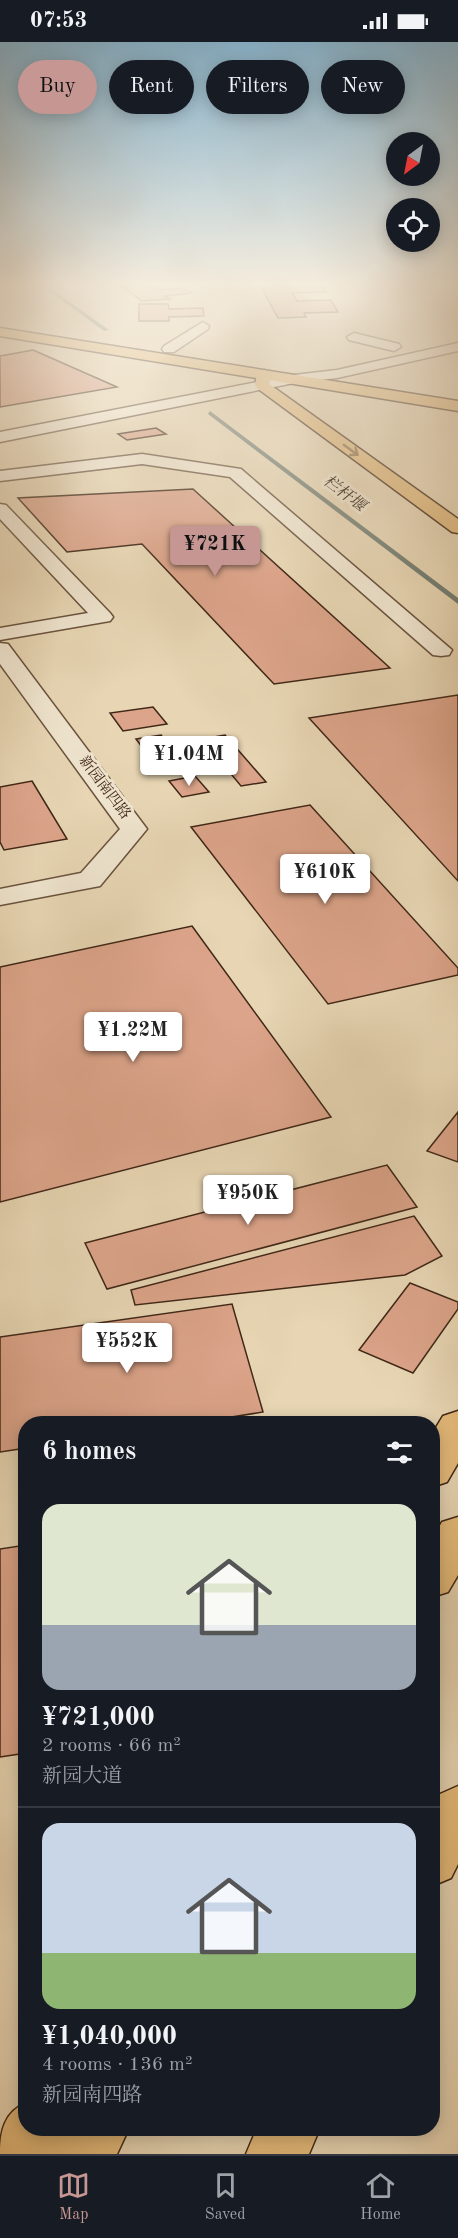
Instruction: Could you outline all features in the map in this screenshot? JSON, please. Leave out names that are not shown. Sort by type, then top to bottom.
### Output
[{"type":"main road","points":[[265,382],[458,528]]},
{"type":"main road","points":[[337,382],[458,406]]},
{"type":"main road","points":[[400,382],[458,394]]},
{"type":"main road","points":[[440,1456],[458,1426]]},
{"type":"main road","points":[[440,1564],[458,1534]]},
{"type":"main road","points":[[440,1845],[458,1811]]},
{"type":"main road","points":[[21,2154],[31,2136]]},
{"type":"main road","points":[[83,2154],[94,2136]]},
{"type":"main road","points":[[276,2154],[286,2136]]},
{"type":"street","points":[[0,425],[254,382]]},
{"type":"street","points":[[0,437],[256,382]]},
{"type":"street","points":[[0,476],[142,459],[236,473],[441,650]]},
{"type":"street","points":[[0,508],[103,617],[0,634]]},
{"type":"street","name":"新园南四路","points":[[0,649],[134,829],[90,880],[0,897]]},
{"type":"building","points":[[0,382],[105,382],[117,387],[0,407]]},
{"type":"building","points":[[156,428],[166,434],[127,440],[118,434]]},
{"type":"building","points":[[193,489],[390,668],[274,684],[142,544],[67,552],[18,498]]},
{"type":"building","points":[[458,695],[458,881],[309,718]]},
{"type":"building","points":[[153,707],[167,724],[123,731],[110,713]]},
{"type":"building","points":[[161,735],[188,769],[162,773],[136,739]]},
{"type":"building","points":[[225,735],[266,782],[241,786],[202,739]]},
{"type":"building","points":[[195,776],[209,792],[182,797],[169,781]]},
{"type":"building","points":[[32,781],[67,839],[4,850],[0,842],[0,787]]},
{"type":"building","points":[[310,805],[458,968],[458,975],[328,1004],[191,827]]},
{"type":"building","points":[[192,926],[331,1117],[0,1202],[0,967]]},
{"type":"building","points":[[458,1112],[458,1162],[427,1151]]},
{"type":"building","points":[[387,1165],[417,1207],[107,1289],[85,1243]]},
{"type":"building","points":[[414,1216],[442,1256],[405,1275],[135,1305],[131,1290]]},
{"type":"building","points":[[410,1283],[458,1302],[458,1309],[413,1373],[359,1350]]},
{"type":"building","points":[[232,1304],[263,1412],[238,1416],[18,1416],[18,1449],[0,1452],[0,1337]]},
{"type":"building","points":[[18,1546],[18,1754],[0,1757],[0,1549]]},
{"type":"waterway","name":"栏杆堰","points":[[210,413],[458,602]]}]
